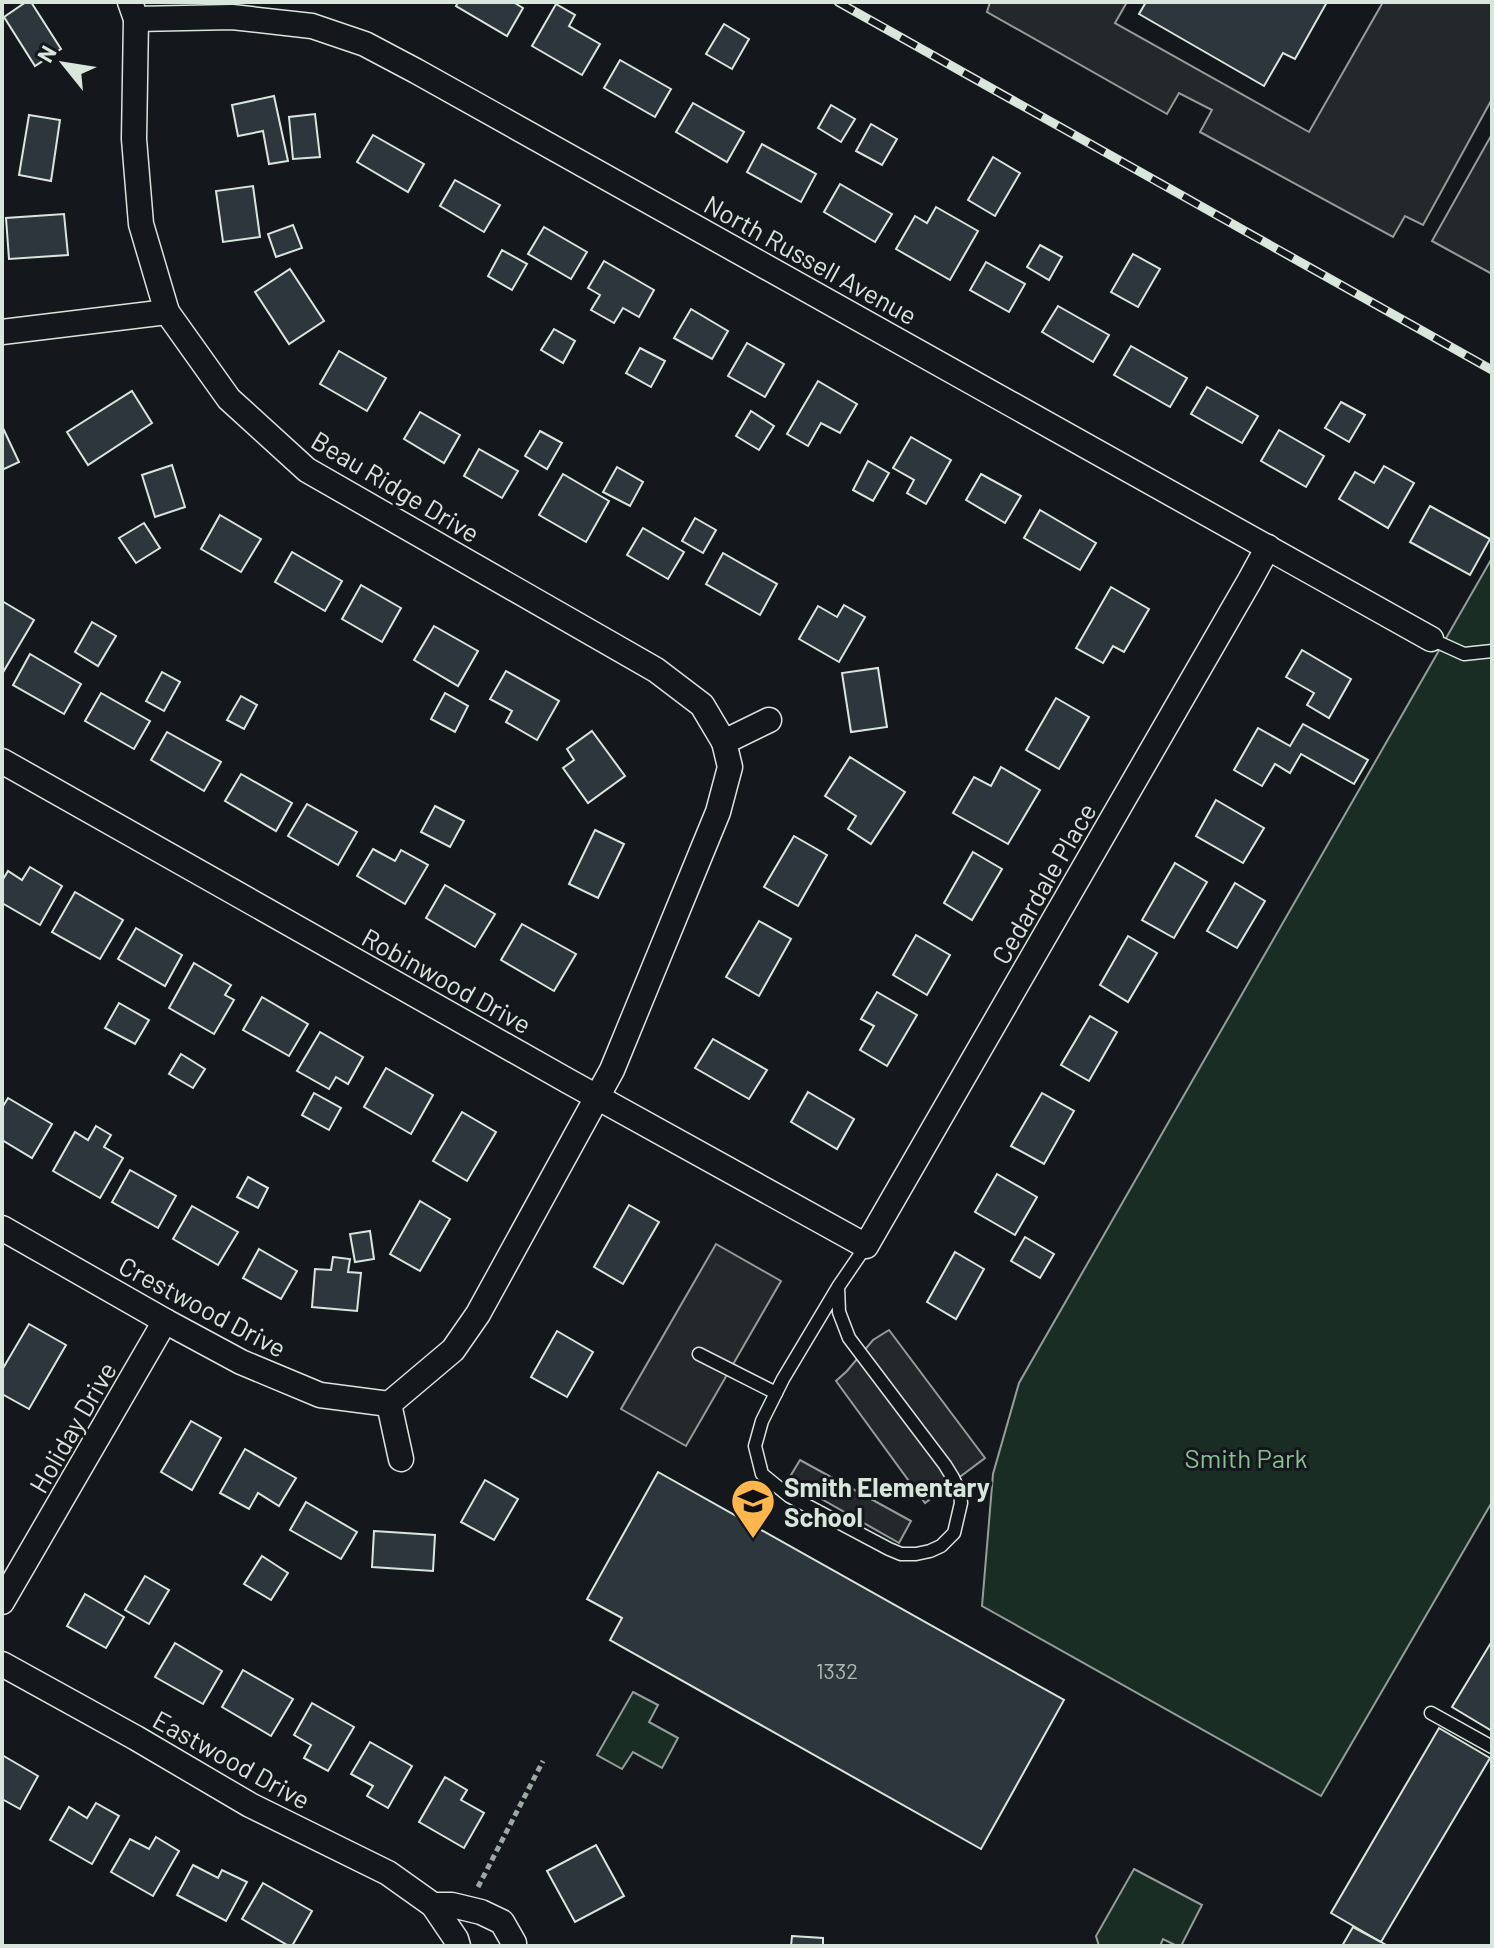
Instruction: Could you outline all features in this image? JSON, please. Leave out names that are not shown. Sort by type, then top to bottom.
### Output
[{"type":"street","name":"Beau Ridge Drive","points":[[133,10],[134,139],[141,224],[167,312],[229,399],[307,470],[656,670],[702,705],[724,742],[730,767],[718,812],[612,1070],[597,1096]]},
{"type":"street","name":"North Russell Avenue","points":[[133,10],[312,26],[365,44],[1431,639]]},
{"type":"street","points":[[2,332],[167,312]]},
{"type":"street","name":"Cedardale Place","points":[[866,1246],[1268,547]]},
{"type":"street","points":[[724,742],[769,720]]},
{"type":"street","name":"Robinwood Drive","points":[[2,761],[866,1246]]},
{"type":"street","points":[[401,1459],[389,1404],[453,1350],[478,1314],[597,1096]]},
{"type":"street","name":"Crestwood Drive","points":[[2,1228],[241,1362],[320,1395],[389,1404]]},
{"type":"street","name":"Holiday Drive","points":[[2,1602],[165,1321]]},
{"type":"street","name":"Eastwood Drive","points":[[2,1664],[250,1805],[388,1873],[433,1905],[458,1946]]},
{"type":"street","name":"Eastwood Drive","points":[[433,1905],[481,1912],[502,1922],[513,1946]]},
{"type":"lane","points":[[1431,639],[1464,654],[1492,651]]},
{"type":"lane","points":[[838,1287],[839,1312],[849,1338],[953,1478],[961,1503],[954,1533],[941,1546],[930,1551],[901,1554],[789,1496],[762,1474],[755,1446],[762,1421],[776,1393],[838,1287],[866,1246]]},
{"type":"lane","points":[[699,1354],[776,1393]]},
{"type":"lane","points":[[1431,1713],[1492,1747]]},
{"type":"path","points":[[463,1908],[476,1892],[543,1761]]},
{"type":"green space","name":"Smith Park","points":[[1492,558],[1492,1502],[1321,1796],[982,1606],[993,1474],[1019,1383]]},
{"type":"green space","points":[[633,1692],[658,1705],[649,1722],[678,1738],[662,1768],[633,1752],[622,1769],[597,1755]]},
{"type":"green space","points":[[1134,1869],[1202,1905],[1181,1946],[1163,1939],[1160,1946],[1099,1946],[1096,1936]]},
{"type":"shaded area","points":[[990,2],[1127,2],[1115,23],[1309,132],[1383,2],[1492,2],[1492,99],[1423,225],[1405,216],[1393,237],[1200,132],[1212,110],[1179,93],[1167,114],[987,12]]},
{"type":"shaded area","points":[[1492,134],[1492,274],[1432,241]]},
{"type":"shaded area","points":[[716,1244],[781,1281],[686,1446],[621,1409]]},
{"type":"shaded area","points":[[889,1330],[985,1458],[925,1503],[836,1381],[873,1340]]},
{"type":"shaded area","points":[[800,1460],[911,1521],[899,1543],[788,1480]]},
{"type":"building","points":[[26,2],[31,2],[61,49],[35,66],[4,17]]},
{"type":"building","points":[[458,2],[513,2],[523,8],[507,36],[456,6]]},
{"type":"building","points":[[1146,2],[1327,2],[1295,59],[1283,53],[1264,86],[1139,14]]},
{"type":"building","points":[[556,4],[575,15],[569,26],[600,44],[582,75],[532,46]]},
{"type":"building","points":[[724,24],[749,39],[732,69],[706,54]]},
{"type":"building","points":[[620,60],[671,89],[655,117],[604,88]]},
{"type":"building","points":[[274,96],[288,161],[269,164],[263,131],[238,136],[232,105]]},
{"type":"building","points":[[693,103],[744,132],[727,162],[676,132]]},
{"type":"building","points":[[831,105],[855,119],[841,142],[818,128]]},
{"type":"building","points":[[315,114],[320,157],[293,159],[289,117]]},
{"type":"building","points":[[29,115],[60,120],[51,181],[19,175]]},
{"type":"building","points":[[871,124],[897,139],[882,165],[856,151]]},
{"type":"building","points":[[373,135],[424,164],[408,192],[357,162]]},
{"type":"building","points":[[762,144],[816,174],[801,202],[747,172]]},
{"type":"building","points":[[993,157],[1020,173],[995,216],[968,200]]},
{"type":"building","points":[[455,180],[500,205],[484,232],[440,206]]},
{"type":"building","points":[[840,184],[892,214],[875,242],[824,212]]},
{"type":"building","points":[[253,186],[260,237],[223,242],[216,191]]},
{"type":"building","points":[[936,207],[978,231],[950,280],[896,249],[915,216],[927,223]]},
{"type":"building","points":[[64,214],[68,255],[9,259],[6,218]]},
{"type":"building","points":[[293,225],[302,248],[276,257],[268,234]]},
{"type":"building","points":[[544,227],[587,252],[571,279],[528,254]]},
{"type":"building","points":[[1040,245],[1062,257],[1049,280],[1027,267]]},
{"type":"building","points":[[502,250],[527,264],[512,290],[488,276]]},
{"type":"building","points":[[1133,254],[1160,269],[1138,307],[1111,292]]},
{"type":"building","points":[[604,261],[654,290],[639,317],[623,308],[614,323],[591,310],[600,295],[588,288]]},
{"type":"building","points":[[986,262],[1025,284],[1009,312],[970,290]]},
{"type":"building","points":[[290,269],[324,321],[289,344],[255,292]]},
{"type":"building","points":[[1058,306],[1109,335],[1093,362],[1042,332]]},
{"type":"building","points":[[691,309],[728,331],[712,359],[674,338]]},
{"type":"building","points":[[554,329],[575,341],[563,363],[541,350]]},
{"type":"building","points":[[747,343],[784,364],[765,397],[728,376]]},
{"type":"building","points":[[1131,346],[1187,378],[1170,407],[1114,375]]},
{"type":"building","points":[[640,348],[665,361],[651,387],[626,373]]},
{"type":"building","points":[[339,351],[386,378],[367,411],[320,384]]},
{"type":"building","points":[[818,381],[857,404],[840,433],[821,423],[808,446],[787,434]]},
{"type":"building","points":[[1207,387],[1258,416],[1242,443],[1191,414]]},
{"type":"building","points":[[132,391],[152,423],[88,465],[67,432]]},
{"type":"building","points":[[1341,402],[1365,415],[1349,442],[1325,428]]},
{"type":"building","points":[[751,411],[774,426],[759,450],[736,436]]},
{"type":"building","points":[[420,412],[460,435],[444,463],[404,439]]},
{"type":"building","points":[[2,426],[19,462],[2,470]]},
{"type":"building","points":[[1279,430],[1324,456],[1306,487],[1261,461]]},
{"type":"building","points":[[540,431],[562,443],[547,469],[525,456]]},
{"type":"building","points":[[911,437],[951,460],[926,504],[907,493],[914,480],[893,468]]},
{"type":"building","points":[[479,449],[518,471],[502,498],[464,476]]},
{"type":"building","points":[[868,461],[889,473],[873,501],[853,490]]},
{"type":"building","points":[[172,465],[185,507],[155,517],[142,475]]},
{"type":"building","points":[[1384,466],[1414,483],[1388,528],[1339,499],[1355,472],[1374,483]]},
{"type":"building","points":[[617,467],[643,482],[630,506],[603,492]]},
{"type":"building","points":[[563,474],[609,501],[586,542],[539,515]]},
{"type":"building","points":[[981,474],[1021,496],[1005,523],[966,500]]},
{"type":"building","points":[[1430,506],[1490,539],[1470,575],[1410,542]]},
{"type":"building","points":[[1040,510],[1096,543],[1080,570],[1024,538]]},
{"type":"building","points":[[220,515],[261,539],[241,572],[201,549]]},
{"type":"building","points":[[695,518],[716,530],[703,553],[682,541]]},
{"type":"building","points":[[144,523],[160,548],[136,563],[119,538]]},
{"type":"building","points":[[643,528],[684,552],[668,579],[627,555]]},
{"type":"building","points":[[292,552],[342,581],[325,611],[275,582]]},
{"type":"building","points":[[723,553],[777,584],[760,615],[706,584]]},
{"type":"building","points":[[361,585],[401,608],[382,642],[342,619]]},
{"type":"building","points":[[1111,587],[1149,609],[1124,652],[1113,646],[1103,663],[1076,648]]},
{"type":"building","points":[[2,601],[34,620],[2,674]]},
{"type":"building","points":[[844,605],[865,617],[839,662],[799,639],[818,606],[837,617]]},
{"type":"building","points":[[92,622],[116,636],[98,666],[75,652]]},
{"type":"building","points":[[434,626],[478,651],[458,686],[414,660]]},
{"type":"building","points":[[1302,650],[1351,679],[1329,718],[1307,705],[1314,693],[1286,677]]},
{"type":"building","points":[[30,654],[81,684],[64,714],[13,685]]},
{"type":"building","points":[[878,668],[887,727],[851,732],[842,673]]},
{"type":"building","points":[[506,671],[559,701],[537,740],[506,722],[512,711],[490,699]]},
{"type":"building","points":[[162,672],[180,682],[164,711],[146,701]]},
{"type":"building","points":[[101,693],[150,721],[134,749],[85,721]]},
{"type":"building","points":[[445,693],[468,706],[455,732],[431,719]]},
{"type":"building","points":[[241,696],[257,705],[244,729],[227,720]]},
{"type":"building","points":[[1056,698],[1089,717],[1059,769],[1026,750]]},
{"type":"building","points":[[1303,724],[1368,760],[1354,784],[1301,754],[1290,773],[1275,764],[1262,786],[1234,770],[1258,728],[1290,746]]},
{"type":"building","points":[[592,731],[625,776],[588,803],[563,768],[574,760],[567,749]]},
{"type":"building","points":[[167,732],[221,762],[204,791],[151,760]]},
{"type":"building","points":[[850,757],[905,792],[871,844],[848,829],[856,816],[825,796]]},
{"type":"building","points":[[1001,767],[1040,790],[1008,844],[953,813],[974,777],[991,786]]},
{"type":"building","points":[[241,774],[292,803],[276,831],[225,801]]},
{"type":"building","points":[[1216,800],[1264,828],[1243,863],[1196,836]]},
{"type":"building","points":[[307,804],[357,832],[338,865],[288,836]]},
{"type":"building","points":[[435,806],[464,821],[450,847],[421,832]]},
{"type":"building","points":[[595,830],[624,844],[598,898],[569,884]]},
{"type":"building","points":[[794,836],[827,855],[798,906],[764,887]]},
{"type":"building","points":[[373,849],[395,861],[401,850],[428,865],[405,904],[357,876]]},
{"type":"building","points":[[973,852],[1002,869],[972,920],[944,903]]},
{"type":"building","points":[[1175,863],[1207,882],[1174,938],[1142,920]]},
{"type":"building","points":[[30,867],[62,886],[40,925],[2,903],[2,881],[8,871],[22,880]]},
{"type":"building","points":[[1235,883],[1265,901],[1237,948],[1207,931]]},
{"type":"building","points":[[445,885],[495,914],[475,947],[426,918]]},
{"type":"building","points":[[75,892],[123,920],[100,959],[52,932]]},
{"type":"building","points":[[759,921],[791,939],[759,996],[726,977]]},
{"type":"building","points":[[522,924],[576,954],[554,991],[501,960]]},
{"type":"building","points":[[136,928],[182,955],[165,986],[118,959]]},
{"type":"building","points":[[916,935],[950,955],[927,995],[893,975]]},
{"type":"building","points":[[1128,936],[1157,953],[1128,1002],[1100,985]]},
{"type":"building","points":[[194,963],[231,985],[225,995],[234,1000],[214,1034],[169,1008]]},
{"type":"building","points":[[877,992],[917,1015],[887,1066],[860,1050],[874,1026],[861,1019]]},
{"type":"building","points":[[262,997],[308,1024],[289,1056],[243,1030]]},
{"type":"building","points":[[119,1003],[149,1020],[135,1044],[105,1028]]},
{"type":"building","points":[[1090,1016],[1117,1032],[1089,1081],[1061,1065]]},
{"type":"building","points":[[320,1032],[363,1057],[348,1084],[336,1077],[329,1089],[297,1071]]},
{"type":"building","points":[[713,1039],[767,1070],[749,1099],[695,1068]]},
{"type":"building","points":[[181,1054],[205,1069],[193,1088],[169,1074]]},
{"type":"building","points":[[386,1068],[433,1095],[411,1134],[364,1107]]},
{"type":"building","points":[[808,1092],[854,1119],[837,1149],[791,1122]]},
{"type":"building","points":[[314,1093],[341,1108],[329,1130],[302,1115]]},
{"type":"building","points":[[1042,1093],[1074,1111],[1044,1164],[1011,1146]]},
{"type":"building","points":[[8,1098],[52,1124],[32,1158],[2,1140],[2,1108]]},
{"type":"building","points":[[462,1112],[496,1132],[467,1181],[433,1161]]},
{"type":"building","points":[[96,1126],[111,1135],[104,1147],[123,1158],[100,1198],[53,1171],[75,1132],[88,1140]]},
{"type":"building","points":[[130,1170],[176,1196],[158,1228],[112,1202]]},
{"type":"building","points":[[997,1174],[1037,1197],[1015,1235],[975,1212]]},
{"type":"building","points":[[248,1177],[268,1188],[258,1208],[237,1197]]},
{"type":"building","points":[[420,1201],[450,1219],[420,1271],[390,1254]]},
{"type":"building","points":[[629,1205],[659,1222],[623,1284],[594,1267]]},
{"type":"building","points":[[192,1206],[238,1232],[218,1265],[173,1239]]},
{"type":"building","points":[[370,1231],[374,1259],[355,1262],[350,1234]]},
{"type":"building","points":[[1025,1237],[1054,1254],[1040,1278],[1011,1261]]},
{"type":"building","points":[[259,1249],[297,1271],[281,1299],[243,1278]]},
{"type":"building","points":[[955,1252],[984,1269],[956,1319],[927,1302]]},
{"type":"building","points":[[333,1257],[350,1259],[348,1272],[361,1273],[357,1311],[312,1307],[315,1269],[331,1270]]},
{"type":"building","points":[[29,1324],[66,1345],[29,1409],[2,1394],[2,1370]]},
{"type":"building","points":[[557,1331],[593,1352],[567,1397],[531,1377]]},
{"type":"building","points":[[191,1421],[221,1438],[192,1490],[161,1472]]},
{"type":"building","points":[[245,1449],[296,1478],[279,1506],[258,1493],[249,1509],[220,1493]]},
{"type":"building","points":[[658,1472],[1064,1700],[981,1849],[610,1640],[622,1618],[587,1599]]},
{"type":"building","points":[[485,1480],[518,1499],[494,1540],[461,1522]]},
{"type":"building","points":[[306,1502],[357,1532],[341,1559],[290,1530]]},
{"type":"building","points":[[374,1531],[435,1535],[433,1571],[372,1567]]},
{"type":"building","points":[[262,1556],[288,1573],[271,1600],[244,1584]]},
{"type":"building","points":[[145,1576],[169,1590],[149,1624],[125,1610]]},
{"type":"building","points":[[85,1594],[124,1617],[106,1648],[67,1626]]},
{"type":"building","points":[[1492,1641],[1492,1731],[1452,1707]]},
{"type":"building","points":[[175,1643],[222,1671],[203,1704],[155,1677]]},
{"type":"building","points":[[243,1670],[293,1699],[271,1736],[222,1707]]},
{"type":"building","points":[[312,1703],[354,1727],[328,1771],[304,1758],[311,1745],[294,1735]]},
{"type":"building","points":[[1439,1728],[1490,1758],[1381,1942],[1331,1913]]},
{"type":"building","points":[[370,1742],[412,1766],[388,1808],[367,1796],[373,1786],[351,1774]]},
{"type":"building","points":[[2,1755],[38,1776],[20,1809],[2,1799]]},
{"type":"building","points":[[445,1777],[467,1790],[461,1800],[484,1813],[464,1848],[419,1822]]},
{"type":"building","points":[[96,1803],[119,1816],[92,1864],[50,1840],[69,1807],[87,1818]]},
{"type":"building","points":[[156,1837],[179,1851],[153,1896],[111,1872],[130,1839],[149,1849]]},
{"type":"building","points":[[596,1845],[624,1896],[575,1922],[547,1871]]},
{"type":"building","points":[[193,1865],[218,1878],[222,1870],[247,1882],[226,1921],[177,1895]]},
{"type":"building","points":[[263,1883],[312,1911],[292,1946],[242,1919]]},
{"type":"building","points":[[1353,1927],[1381,1942],[1388,1946],[1342,1946]]},
{"type":"building","points":[[792,1936],[823,1938],[823,1946],[791,1946]]},
{"type":"railway","points":[[838,2],[1492,370]]},
{"type":"place","name":"Smith Elementary School","points":[[753,1540]]}]
